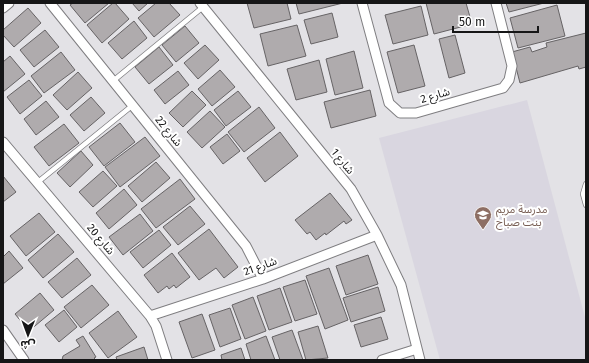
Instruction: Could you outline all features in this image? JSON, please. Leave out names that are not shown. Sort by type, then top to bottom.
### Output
[{"type":"street","points":[[3,8],[9,3]]},
{"type":"street","name":"شارع 22","points":[[50,3],[246,246],[263,279]]},
{"type":"street","name":"شارع 2","points":[[362,3],[389,103],[400,112],[416,113],[503,88],[509,80],[512,66],[496,3]]},
{"type":"street","name":"شارع 1","points":[[202,5],[351,189],[377,235],[400,286],[420,360]]},
{"type":"street","name":"شارع 20","points":[[3,142],[150,316],[156,326],[167,360]]},
{"type":"street","name":"شارع 21","points":[[150,316],[263,279],[377,235]]},
{"type":"street","points":[[4,333],[24,360]]},
{"type":"street","points":[[382,360],[417,349]]},
{"type":"lane","points":[[113,81],[202,5]]},
{"type":"lane","points":[[38,182],[133,105]]},
{"type":"lane","points":[[586,184],[583,194],[586,205]]},
{"type":"shaded area","name":"مدرسة مريم بنت صباح","points":[[527,100],[586,321],[586,360],[440,360],[379,138]]},
{"type":"building","points":[[73,3],[109,3],[85,23],[70,5]]},
{"type":"building","points":[[113,3],[115,3],[129,19],[102,43],[87,25]]},
{"type":"building","points":[[132,3],[148,3],[139,11]]},
{"type":"building","points":[[156,3],[169,3],[180,15],[154,37],[138,18]]},
{"type":"building","points":[[247,3],[287,3],[291,19],[254,28]]},
{"type":"building","points":[[296,3],[343,3],[299,14]]},
{"type":"building","points":[[426,3],[466,3],[472,24],[434,34]]},
{"type":"building","points":[[506,3],[544,3],[509,12]]},
{"type":"building","points":[[557,5],[565,36],[518,48],[510,18]]},
{"type":"building","points":[[421,6],[428,35],[393,44],[385,15]]},
{"type":"building","points":[[28,8],[41,23],[14,47],[3,35],[3,30]]},
{"type":"building","points":[[332,13],[338,37],[311,44],[304,20]]},
{"type":"building","points":[[134,21],[147,38],[122,59],[108,43]]},
{"type":"building","points":[[297,25],[306,56],[268,66],[260,34]]},
{"type":"building","points":[[185,26],[199,43],[176,62],[162,45]]},
{"type":"building","points":[[45,30],[59,47],[34,67],[20,50]]},
{"type":"building","points":[[586,33],[586,67],[579,69],[578,66],[520,83],[512,52],[530,47],[532,52],[547,47],[546,43]]},
{"type":"building","points":[[455,35],[465,73],[449,78],[439,39]]},
{"type":"building","points":[[205,45],[219,60],[198,79],[184,63]]},
{"type":"building","points":[[414,45],[425,86],[398,93],[387,52]]},
{"type":"building","points":[[159,47],[173,65],[149,84],[135,67]]},
{"type":"building","points":[[354,51],[363,88],[335,95],[326,59]]},
{"type":"building","points":[[61,52],[75,70],[44,93],[31,76]]},
{"type":"building","points":[[10,56],[25,74],[3,92],[3,62]]},
{"type":"building","points":[[319,60],[327,92],[296,100],[287,69]]},
{"type":"building","points":[[220,70],[235,87],[212,106],[198,89]]},
{"type":"building","points":[[178,71],[189,85],[165,104],[154,90]]},
{"type":"building","points":[[78,72],[92,88],[67,110],[53,95]]},
{"type":"building","points":[[29,80],[42,96],[20,114],[7,97]]},
{"type":"building","points":[[370,90],[376,116],[331,128],[324,102]]},
{"type":"building","points":[[192,91],[206,105],[183,127],[169,113]]},
{"type":"building","points":[[238,91],[251,107],[226,126],[214,110]]},
{"type":"building","points":[[91,97],[105,113],[84,131],[70,115]]},
{"type":"building","points":[[46,101],[59,117],[36,135],[24,119]]},
{"type":"building","points":[[259,107],[275,128],[244,152],[228,132]]},
{"type":"building","points":[[210,111],[225,127],[202,148],[187,132]]},
{"type":"building","points":[[120,123],[135,142],[104,166],[89,147]]},
{"type":"building","points":[[64,124],[79,143],[49,166],[34,147]]},
{"type":"building","points":[[280,132],[298,156],[265,182],[247,158]]},
{"type":"building","points":[[227,134],[240,151],[223,164],[210,147]]},
{"type":"building","points":[[145,137],[160,156],[120,187],[105,167]]},
{"type":"building","points":[[81,151],[93,165],[70,187],[57,173]]},
{"type":"building","points":[[156,162],[170,178],[142,202],[128,186]]},
{"type":"building","points":[[103,171],[117,186],[93,207],[79,192]]},
{"type":"building","points":[[3,176],[16,192],[3,202]]},
{"type":"building","points":[[180,179],[195,199],[156,228],[141,209]]},
{"type":"building","points":[[124,189],[137,205],[109,229],[96,213]]},
{"type":"building","points":[[330,193],[352,220],[346,224],[344,221],[326,235],[325,233],[316,240],[310,232],[307,234],[295,220]]},
{"type":"building","points":[[190,206],[205,224],[178,245],[163,227]]},
{"type":"building","points":[[39,213],[55,232],[26,256],[10,236]]},
{"type":"building","points":[[140,214],[153,231],[123,255],[109,237]]},
{"type":"building","points":[[209,229],[238,267],[224,278],[216,268],[199,280],[178,253]]},
{"type":"building","points":[[159,230],[171,245],[143,268],[130,252]]},
{"type":"building","points":[[58,234],[74,252],[43,278],[28,260]]},
{"type":"building","points":[[9,251],[23,268],[3,284],[3,257]]},
{"type":"building","points":[[172,253],[190,277],[176,288],[174,285],[169,289],[167,286],[158,293],[144,275]]},
{"type":"building","points":[[368,255],[378,284],[346,295],[336,266]]},
{"type":"building","points":[[77,258],[91,275],[62,298],[48,282]]},
{"type":"building","points":[[329,268],[348,320],[325,329],[306,276]]},
{"type":"building","points":[[305,280],[317,314],[295,321],[283,287]]},
{"type":"building","points":[[92,285],[109,305],[81,328],[64,307]]},
{"type":"building","points":[[378,287],[385,311],[351,322],[343,298]]},
{"type":"building","points":[[280,288],[292,322],[269,330],[257,296]]},
{"type":"building","points":[[40,293],[54,310],[29,331],[15,314]]},
{"type":"building","points":[[253,297],[266,331],[245,339],[232,305]]},
{"type":"building","points":[[230,308],[241,339],[220,347],[209,315]]},
{"type":"building","points":[[64,310],[77,327],[59,342],[45,325]]},
{"type":"building","points":[[118,311],[137,337],[108,358],[89,333]]},
{"type":"building","points":[[202,314],[215,350],[192,358],[179,322]]},
{"type":"building","points":[[381,317],[388,339],[361,347],[354,325]]},
{"type":"building","points":[[318,326],[328,358],[306,360],[298,332]]},
{"type":"building","points":[[292,330],[303,360],[280,360],[272,337]]},
{"type":"building","points":[[83,336],[96,357],[94,358],[96,360],[62,360],[63,356],[80,346],[76,340]]},
{"type":"building","points":[[266,336],[275,360],[251,360],[246,344]]},
{"type":"building","points":[[144,347],[148,360],[117,360],[116,357]]},
{"type":"building","points":[[241,348],[245,360],[222,360],[221,355]]},
{"type":"place","name":"مدرسة مريم بنت صباح","points":[[483,230]]}]
